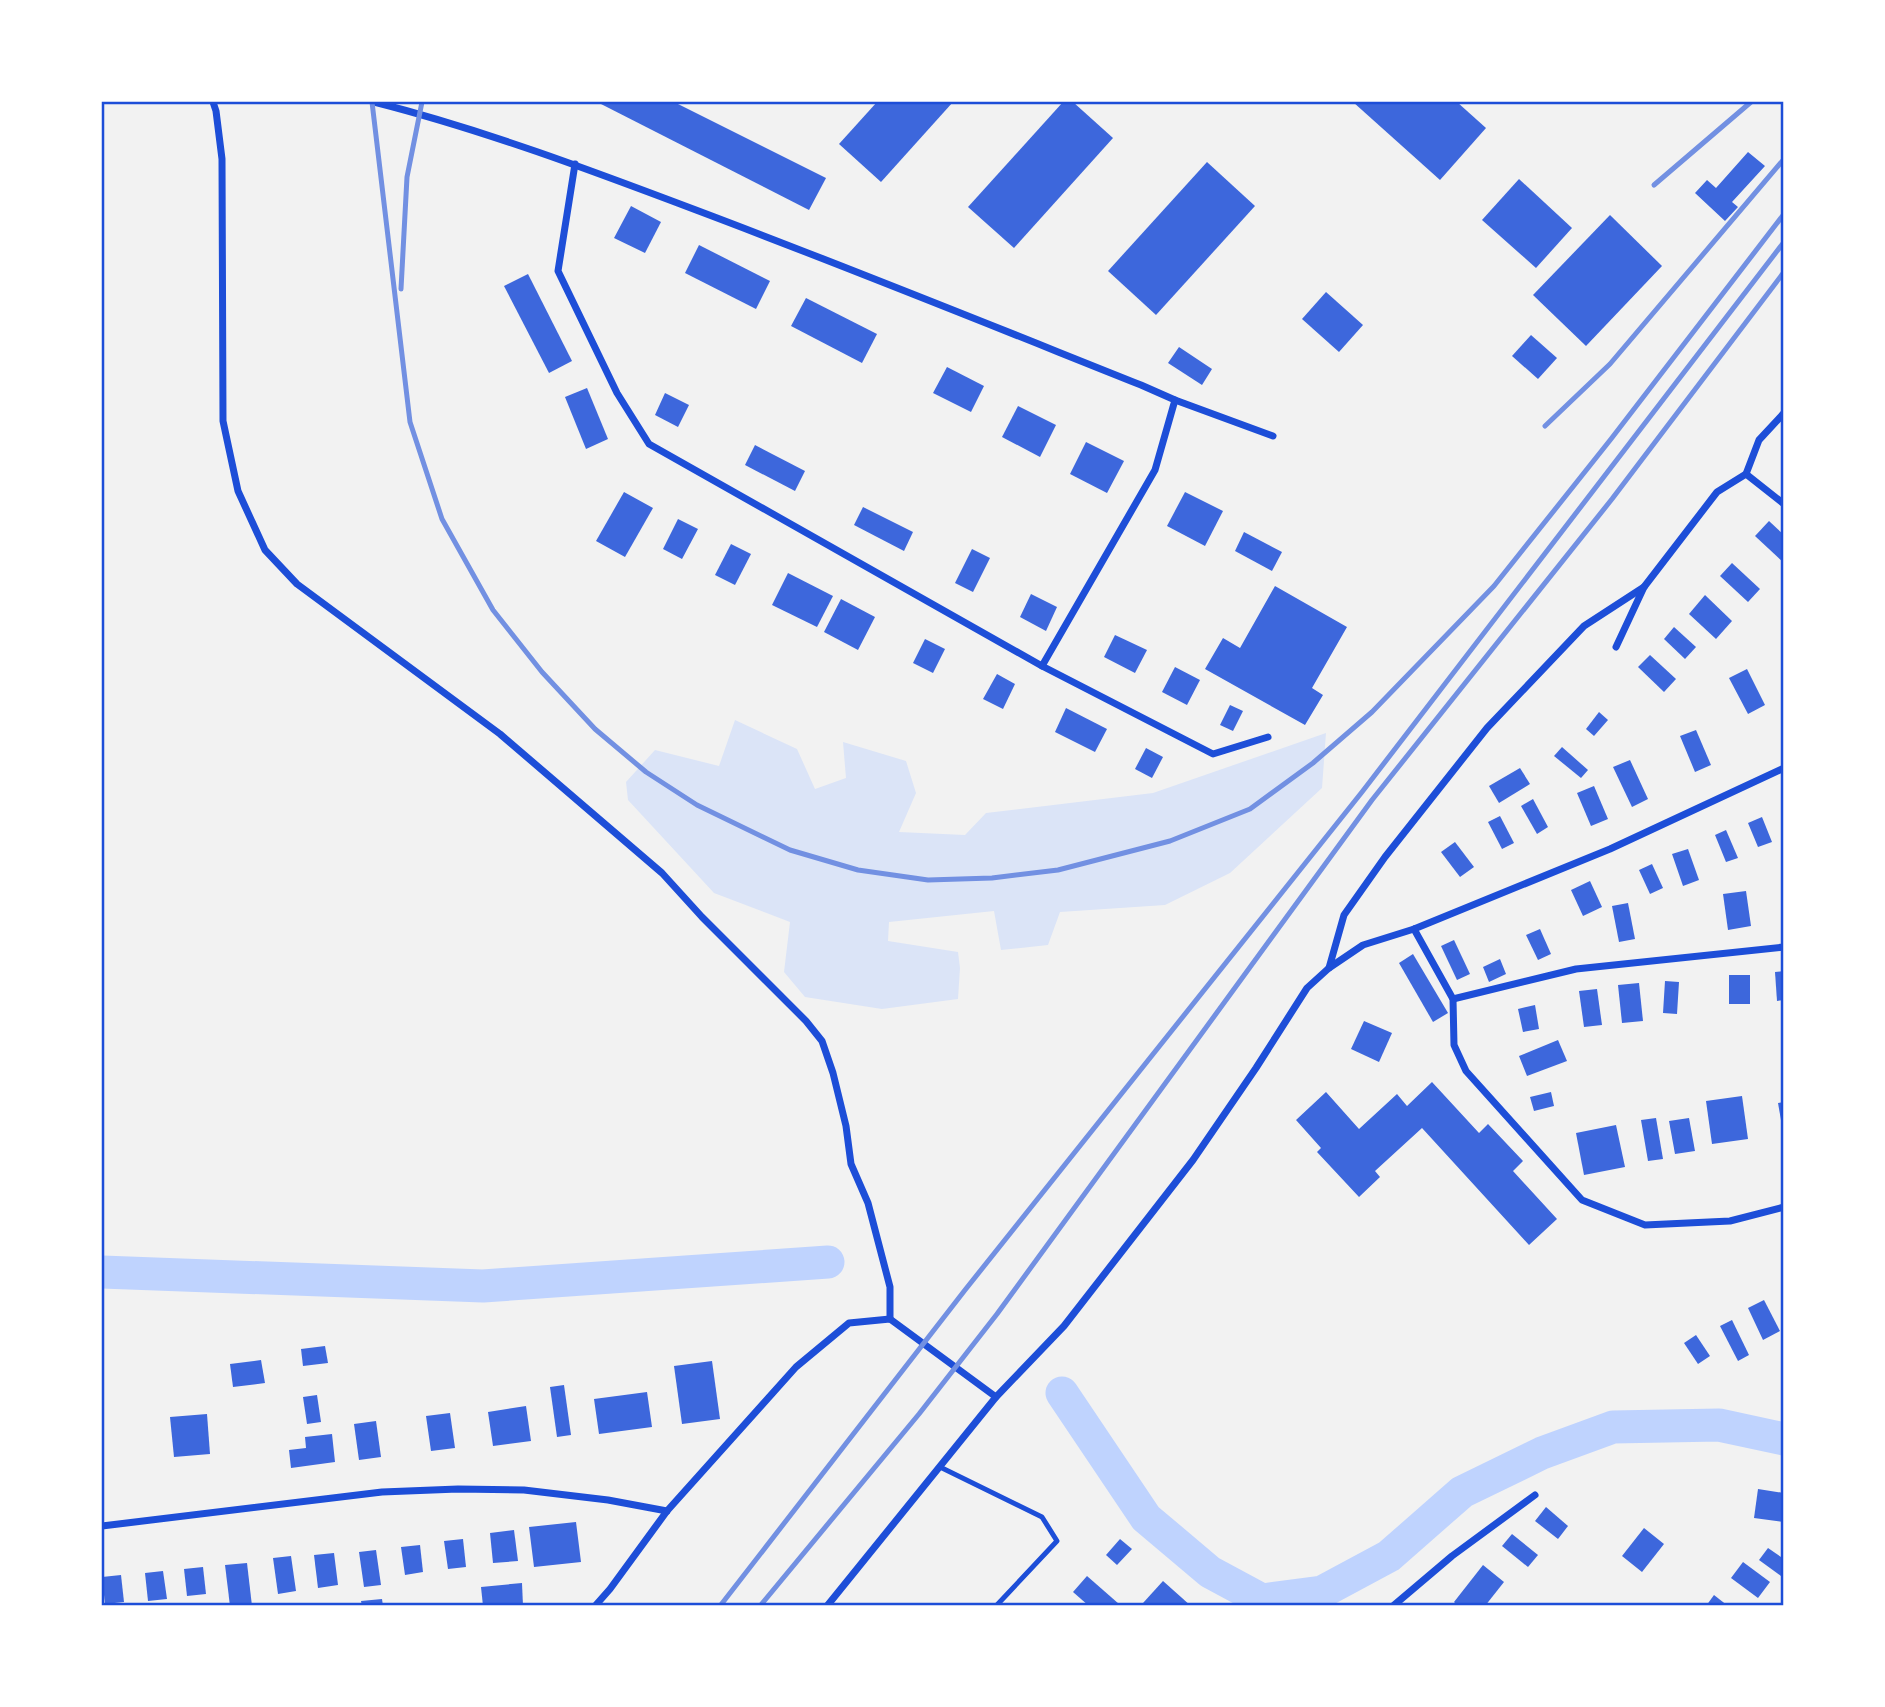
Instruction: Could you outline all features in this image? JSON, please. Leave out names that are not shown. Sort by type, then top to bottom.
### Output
[{"type":"street","points":[[213,102],[222,159],[222,421],[238,491],[265,550],[297,584],[500,734],[662,873],[806,1021],[821,1041],[834,1073],[846,1126],[850,1164],[868,1203],[890,1287],[890,1319]]},
{"type":"street","points":[[374,102],[420,113],[575,164],[1273,436]]},
{"type":"street","points":[[575,164],[558,271],[617,393],[649,444],[1042,666],[1213,754],[1268,737]]},
{"type":"street","points":[[1042,666],[1155,470],[1175,400]]},
{"type":"street","points":[[1616,647],[1644,587],[1717,492],[1746,474],[1759,440],[1783,413]]},
{"type":"street","points":[[1746,474],[1783,504]]},
{"type":"street","points":[[1329,968],[1344,915],[1385,856],[1488,728],[1584,626],[1644,587]]},
{"type":"street","points":[[827,1605],[996,1397],[1064,1326],[1193,1160],[1307,988],[1329,968],[1363,945],[1414,929],[1610,849],[1783,768]]},
{"type":"street","points":[[1414,929],[1453,999],[1454,1045],[1466,1071],[1582,1200],[1645,1225],[1730,1222],[1783,1208]]},
{"type":"street","points":[[1453,999],[1576,969],[1783,947]]},
{"type":"street","points":[[595,1605],[610,1589],[667,1511],[796,1367],[849,1323],[890,1319],[996,1397]]},
{"type":"street","points":[[102,1526],[382,1492],[458,1489],[524,1490],[608,1500],[667,1511]]},
{"type":"street","points":[[1393,1605],[1452,1556],[1535,1494]]},
{"type":"lane","points":[[940,1467],[1042,1517],[1057,1541],[996,1605]]},
{"type":"shaded area","points":[[735,720],[797,749],[815,789],[846,778],[843,742],[906,761],[916,793],[899,832],[965,835],[986,813],[1153,793],[1326,733],[1322,788],[1230,873],[1165,905],[1060,912],[1048,945],[1001,950],[994,911],[889,922],[888,941],[958,952],[958,999],[882,1009],[805,997],[784,972],[790,922],[714,893],[628,800],[626,782],[655,750],[719,766]]},
{"type":"building","points":[[600,102],[674,102],[826,178],[809,210]]},
{"type":"building","points":[[877,102],[953,102],[881,182],[839,144]]},
{"type":"building","points":[[1063,102],[1073,102],[1113,138],[1014,248],[968,207]]},
{"type":"building","points":[[1353,102],[1457,102],[1486,128],[1440,180]]},
{"type":"building","points":[[1748,152],[1765,166],[1732,202],[1738,207],[1725,221],[1695,193],[1707,180],[1716,188]]},
{"type":"building","points":[[1207,162],[1255,206],[1156,315],[1108,271]]},
{"type":"building","points":[[1519,179],[1572,228],[1536,268],[1482,220]]},
{"type":"building","points":[[631,206],[661,222],[645,253],[614,238]]},
{"type":"building","points":[[1610,215],[1662,266],[1586,346],[1533,295]]},
{"type":"building","points":[[699,245],[770,281],[756,309],[685,273]]},
{"type":"building","points":[[528,274],[572,361],[549,373],[504,286]]},
{"type":"building","points":[[1326,292],[1363,325],[1339,352],[1302,319]]},
{"type":"building","points":[[806,298],[877,334],[862,363],[791,326]]},
{"type":"building","points":[[1531,335],[1557,358],[1538,379],[1512,356]]},
{"type":"building","points":[[1179,347],[1212,369],[1202,385],[1168,363]]},
{"type":"building","points":[[947,367],[984,386],[971,412],[933,393]]},
{"type":"building","points":[[587,388],[608,439],[586,449],[565,397]]},
{"type":"building","points":[[665,393],[689,405],[678,427],[655,415]]},
{"type":"building","points":[[1018,406],[1056,425],[1040,457],[1002,437]]},
{"type":"building","points":[[1086,442],[1124,461],[1107,493],[1070,474]]},
{"type":"building","points":[[755,445],[805,471],[795,491],[745,465]]},
{"type":"building","points":[[624,492],[653,508],[625,557],[596,541]]},
{"type":"building","points":[[1185,492],[1223,511],[1205,546],[1167,526]]},
{"type":"building","points":[[863,507],[913,532],[904,551],[854,525]]},
{"type":"building","points":[[678,519],[698,529],[682,559],[663,549]]},
{"type":"building","points":[[1769,521],[1784,535],[1784,563],[1755,536]]},
{"type":"building","points":[[1244,532],[1282,552],[1272,571],[1235,551]]},
{"type":"building","points":[[731,544],[751,554],[735,585],[715,575]]},
{"type":"building","points":[[972,549],[990,558],[973,592],[955,583]]},
{"type":"building","points":[[1732,563],[1760,589],[1748,602],[1720,576]]},
{"type":"building","points":[[788,573],[833,596],[817,627],[772,605]]},
{"type":"building","points":[[1275,586],[1347,627],[1312,688],[1323,695],[1305,725],[1205,669],[1223,638],[1240,648]]},
{"type":"building","points":[[1031,594],[1057,607],[1046,631],[1020,617]]},
{"type":"building","points":[[1705,595],[1732,621],[1716,639],[1689,614]]},
{"type":"building","points":[[841,599],[875,617],[858,650],[824,632]]},
{"type":"building","points":[[1674,627],[1696,647],[1685,659],[1664,639]]},
{"type":"building","points":[[1115,635],[1147,650],[1135,673],[1104,657]]},
{"type":"building","points":[[925,639],[945,649],[933,673],[913,663]]},
{"type":"building","points":[[1650,655],[1676,679],[1664,692],[1638,667]]},
{"type":"building","points":[[1175,667],[1200,680],[1187,705],[1162,692]]},
{"type":"building","points":[[1747,669],[1765,705],[1748,714],[1729,678]]},
{"type":"building","points":[[997,674],[1015,684],[1003,709],[983,699]]},
{"type":"building","points":[[1230,705],[1243,711],[1233,731],[1220,725]]},
{"type":"building","points":[[1066,708],[1107,729],[1095,752],[1055,732]]},
{"type":"building","points":[[1599,712],[1608,720],[1594,736],[1586,729]]},
{"type":"building","points":[[1696,730],[1711,765],[1695,772],[1680,736]]},
{"type":"building","points":[[1562,747],[1588,770],[1581,778],[1554,756]]},
{"type":"building","points":[[1146,748],[1163,757],[1152,778],[1135,769]]},
{"type":"building","points":[[1630,760],[1648,799],[1632,807],[1613,767]]},
{"type":"building","points":[[1520,768],[1530,784],[1499,803],[1489,786]]},
{"type":"building","points":[[1594,786],[1608,819],[1591,826],[1577,793]]},
{"type":"building","points":[[1533,799],[1548,827],[1537,834],[1521,806]]},
{"type":"building","points":[[1500,816],[1514,843],[1502,849],[1488,822]]},
{"type":"building","points":[[1762,817],[1772,842],[1758,847],[1748,823]]},
{"type":"building","points":[[1726,830],[1738,858],[1726,862],[1715,835]]},
{"type":"building","points":[[1455,842],[1474,867],[1460,877],[1441,852]]},
{"type":"building","points":[[1688,849],[1699,880],[1683,886],[1672,854]]},
{"type":"building","points":[[1652,864],[1663,888],[1650,894],[1639,870]]},
{"type":"building","points":[[1590,881],[1602,907],[1583,916],[1571,890]]},
{"type":"building","points":[[1746,891],[1751,926],[1728,930],[1723,894]]},
{"type":"building","points":[[1628,903],[1635,939],[1619,942],[1612,906]]},
{"type":"building","points":[[1540,929],[1551,954],[1538,960],[1526,935]]},
{"type":"building","points":[[1454,940],[1470,974],[1457,980],[1441,946]]},
{"type":"building","points":[[1413,954],[1448,1013],[1433,1022],[1399,963]]},
{"type":"building","points":[[1500,959],[1506,974],[1489,982],[1483,967]]},
{"type":"building","points":[[1784,971],[1784,1000],[1777,1001],[1775,972]]},
{"type":"building","points":[[1729,975],[1750,975],[1750,1004],[1729,1004]]},
{"type":"building","points":[[1665,981],[1679,982],[1677,1014],[1663,1013]]},
{"type":"building","points":[[1639,983],[1643,1021],[1622,1023],[1618,985]]},
{"type":"building","points":[[1597,989],[1602,1025],[1584,1027],[1579,991]]},
{"type":"building","points":[[1535,1005],[1539,1029],[1523,1032],[1518,1009]]},
{"type":"building","points":[[1364,1021],[1392,1033],[1379,1062],[1351,1049]]},
{"type":"building","points":[[1558,1040],[1567,1061],[1527,1076],[1519,1056]]},
{"type":"building","points":[[1432,1082],[1479,1133],[1488,1124],[1523,1161],[1513,1171],[1557,1219],[1529,1245],[1422,1128],[1375,1171],[1380,1177],[1359,1197],[1317,1152],[1321,1148],[1296,1120],[1326,1092],[1359,1129],[1397,1094],[1407,1106]]},
{"type":"building","points":[[1551,1092],[1554,1106],[1534,1111],[1530,1097]]},
{"type":"building","points":[[1742,1096],[1748,1139],[1712,1144],[1706,1101]]},
{"type":"building","points":[[1784,1102],[1784,1126],[1782,1126],[1778,1103]]},
{"type":"building","points":[[1656,1118],[1663,1159],[1648,1161],[1641,1120]]},
{"type":"building","points":[[1689,1118],[1695,1151],[1675,1154],[1669,1121]]},
{"type":"building","points":[[1616,1125],[1625,1167],[1584,1175],[1576,1133]]},
{"type":"building","points":[[1764,1300],[1780,1331],[1763,1340],[1748,1308]]},
{"type":"building","points":[[1732,1320],[1749,1355],[1738,1361],[1720,1326]]},
{"type":"building","points":[[1696,1335],[1710,1356],[1698,1364],[1684,1343]]},
{"type":"building","points":[[325,1346],[328,1363],[303,1366],[301,1349]]},
{"type":"building","points":[[261,1360],[265,1383],[233,1387],[230,1364]]},
{"type":"building","points":[[712,1361],[720,1419],[682,1424],[674,1366]]},
{"type":"building","points":[[564,1385],[571,1435],[557,1437],[550,1387]]},
{"type":"building","points":[[647,1392],[652,1427],[599,1434],[594,1399]]},
{"type":"building","points":[[317,1395],[321,1422],[307,1424],[303,1397]]},
{"type":"building","points":[[526,1406],[531,1441],[493,1446],[488,1412]]},
{"type":"building","points":[[450,1413],[455,1448],[431,1451],[426,1416]]},
{"type":"building","points":[[207,1414],[210,1454],[174,1457],[170,1417]]},
{"type":"building","points":[[376,1421],[381,1457],[359,1460],[354,1424]]},
{"type":"building","points":[[332,1434],[335,1462],[291,1468],[289,1450],[306,1448],[305,1437]]},
{"type":"building","points":[[1758,1489],[1784,1493],[1784,1522],[1754,1518]]},
{"type":"building","points":[[1546,1507],[1568,1526],[1558,1539],[1535,1521]]},
{"type":"building","points":[[576,1522],[581,1562],[534,1567],[529,1527]]},
{"type":"building","points":[[1644,1528],[1664,1544],[1642,1572],[1622,1556]]},
{"type":"building","points":[[514,1530],[518,1561],[493,1563],[490,1533]]},
{"type":"building","points":[[1512,1534],[1538,1555],[1528,1567],[1502,1546]]},
{"type":"building","points":[[463,1539],[466,1567],[448,1569],[444,1541]]},
{"type":"building","points":[[1120,1539],[1132,1549],[1117,1565],[1106,1555]]},
{"type":"building","points":[[420,1545],[423,1572],[405,1575],[401,1547]]},
{"type":"building","points":[[1768,1548],[1784,1559],[1784,1573],[1781,1576],[1759,1560]]},
{"type":"building","points":[[376,1550],[381,1585],[364,1587],[359,1552]]},
{"type":"building","points":[[334,1553],[338,1585],[318,1588],[314,1555]]},
{"type":"building","points":[[291,1556],[296,1591],[278,1594],[273,1558]]},
{"type":"building","points":[[1743,1562],[1770,1582],[1758,1598],[1731,1578]]},
{"type":"building","points":[[247,1563],[252,1606],[230,1606],[225,1565]]},
{"type":"building","points":[[1483,1565],[1504,1582],[1485,1606],[1458,1606],[1454,1602]]},
{"type":"building","points":[[203,1567],[206,1594],[187,1596],[184,1569]]},
{"type":"building","points":[[163,1571],[167,1599],[148,1601],[145,1573]]},
{"type":"building","points":[[121,1575],[124,1602],[105,1604],[102,1577]]},
{"type":"building","points":[[1087,1576],[1119,1604],[1118,1606],[1089,1606],[1073,1592]]},
{"type":"building","points":[[1163,1581],[1191,1606],[1146,1606],[1143,1603]]},
{"type":"building","points":[[522,1583],[523,1606],[483,1606],[481,1587]]},
{"type":"building","points":[[1714,1595],[1728,1606],[1706,1606]]},
{"type":"building","points":[[382,1599],[383,1606],[362,1606],[361,1601]]},
{"type":"waterway","points":[[102,1272],[483,1286],[828,1262]]},
{"type":"waterway","points":[[1062,1393],[1146,1518],[1210,1572],[1262,1600],[1322,1592],[1389,1556],[1462,1492],[1542,1453],[1613,1427],[1719,1425],[1784,1439]]},
{"type":"railway","points":[[372,102],[410,422],[442,519],[493,610],[542,672],[595,729],[646,772],[697,805],[790,850],[858,870],[928,880],[992,878],[1058,870],[1170,841],[1250,809],[1313,763],[1372,712],[1494,586],[1784,214]]},
{"type":"railway","points":[[401,289],[407,177],[422,102]]},
{"type":"railway","points":[[1654,185],[1751,102]]},
{"type":"railway","points":[[1545,426],[1610,364],[1784,159]]},
{"type":"railway","points":[[720,1606],[965,1290],[1362,792],[1784,242]]},
{"type":"railway","points":[[760,1606],[919,1414],[997,1314],[1372,800],[1612,499],[1784,272]]}]
